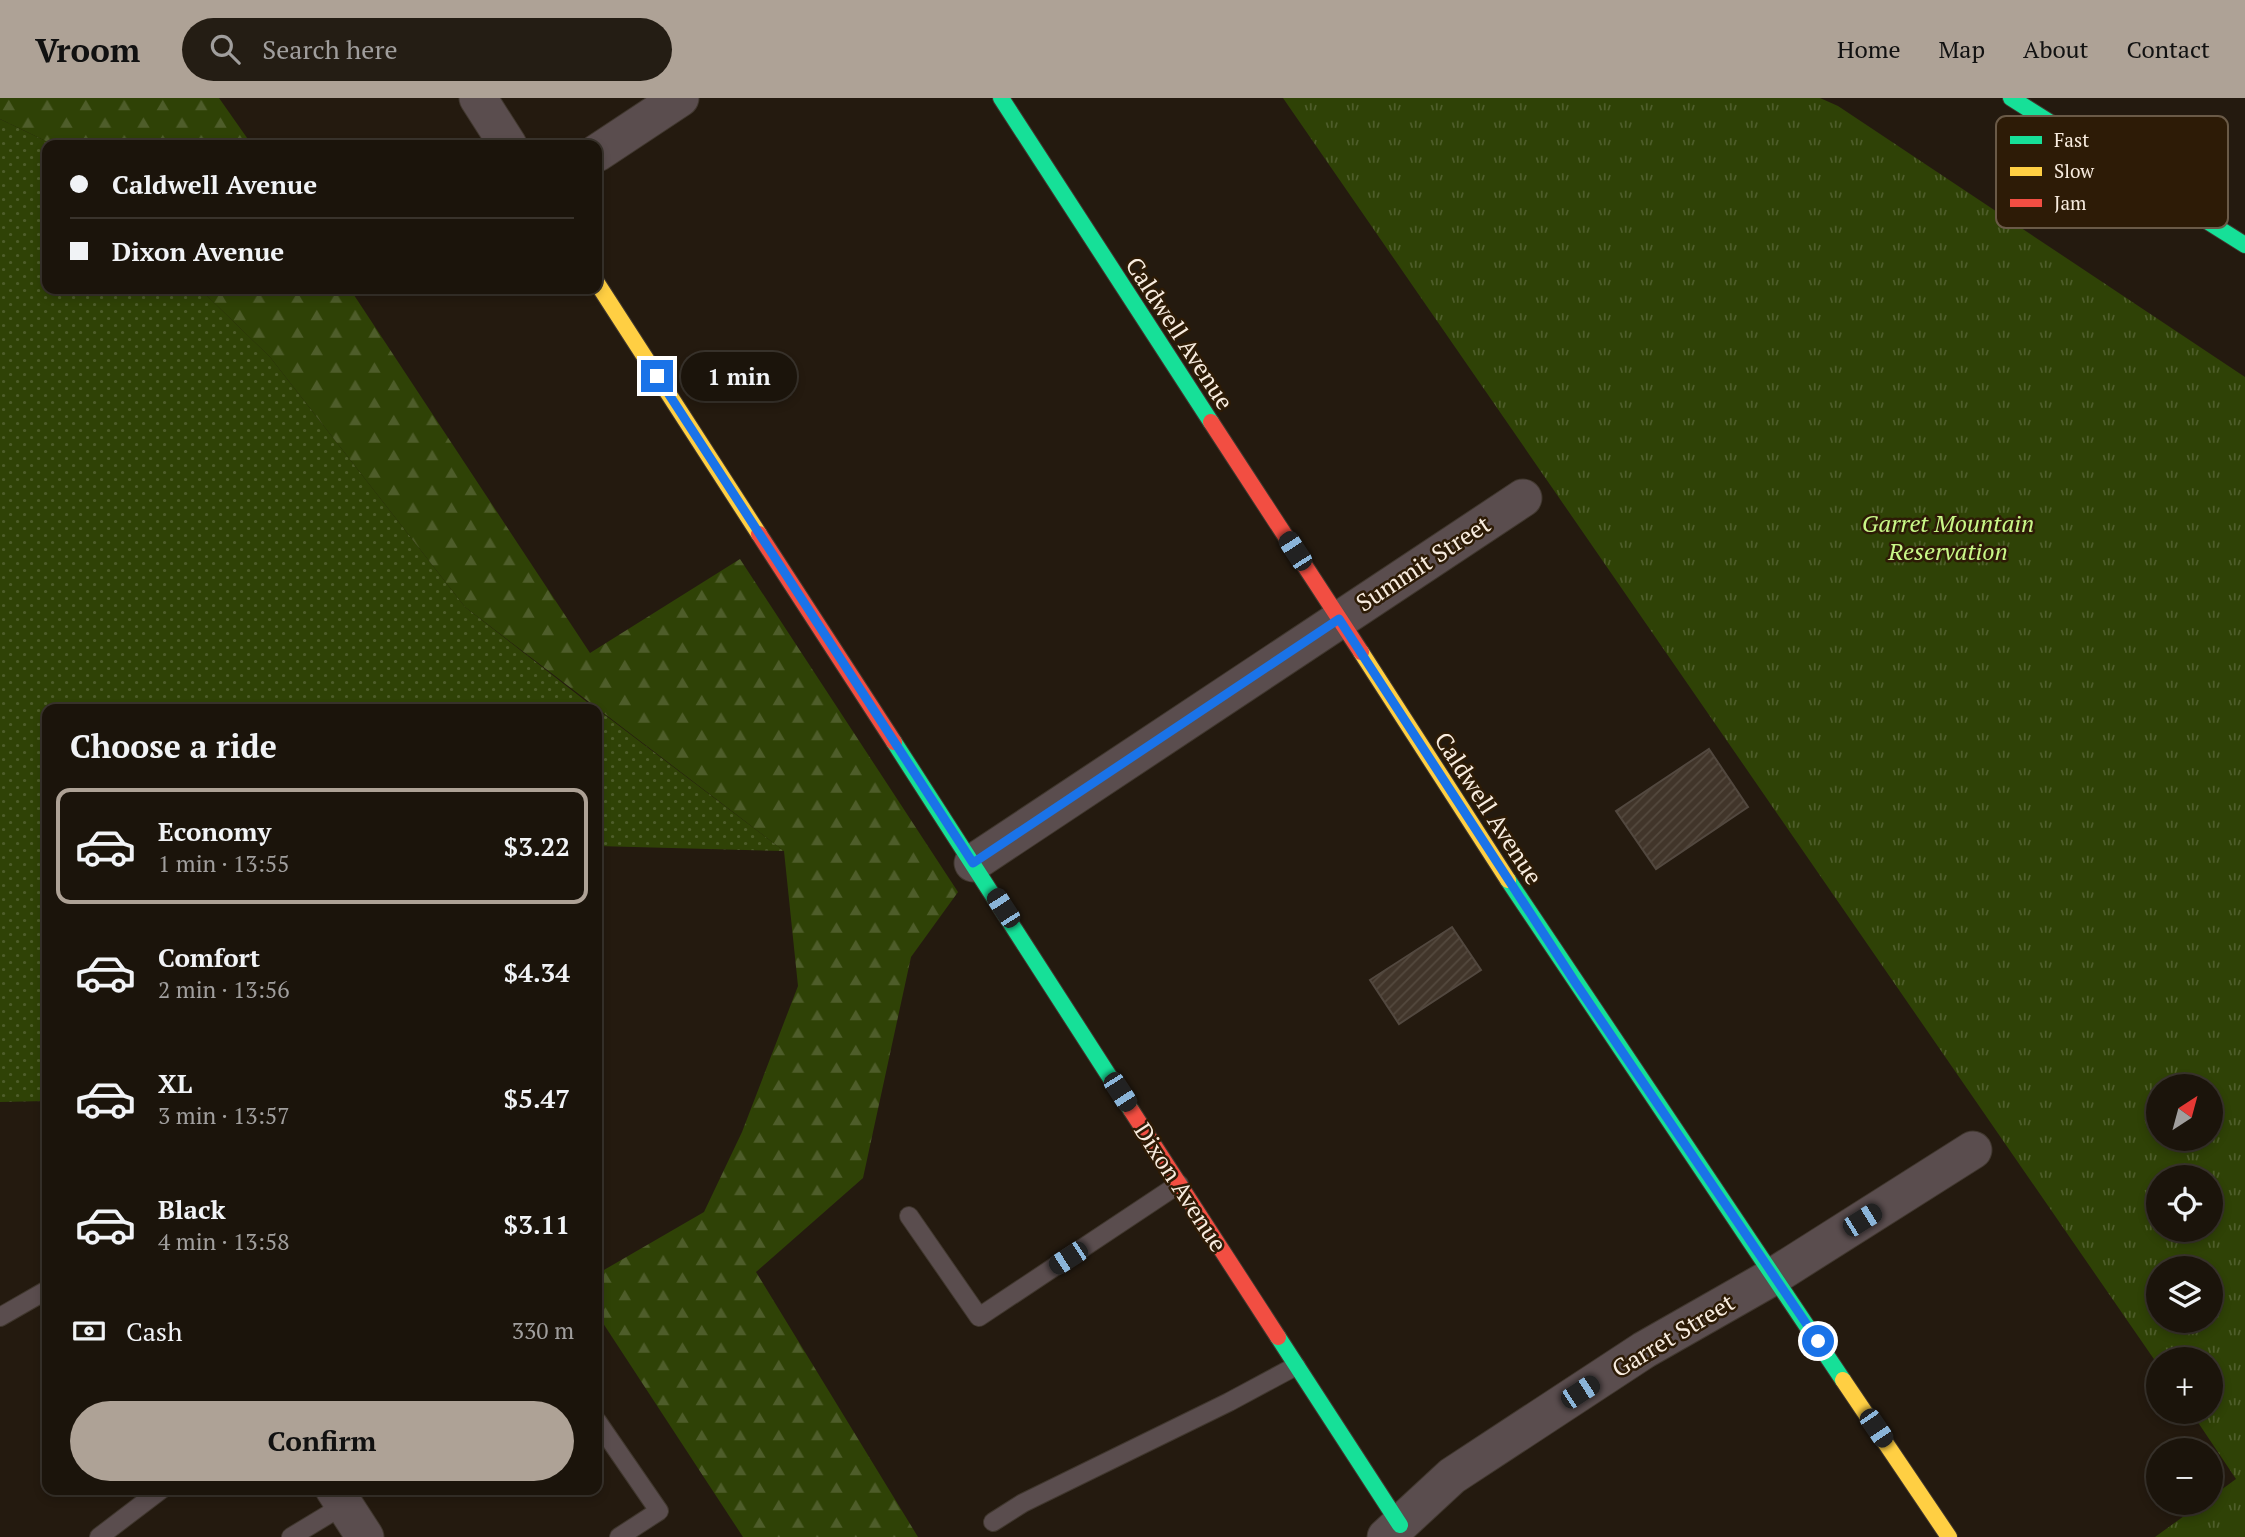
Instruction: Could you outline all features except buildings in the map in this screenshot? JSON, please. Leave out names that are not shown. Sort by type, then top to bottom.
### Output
[{"type":"main road","name":"Caldwell Avenue","points":[[1000,98],[1575,982],[1949,1537]]},
{"type":"main road","points":[[2011,98],[2040,116]]},
{"type":"main road","points":[[2218,228],[2245,245]]},
{"type":"main road","name":"Dixon Avenue","points":[[602,292],[1296,1366],[1393,1531]]},
{"type":"street","points":[[478,98],[505,140]]},
{"type":"street","points":[[602,150],[680,98]]},
{"type":"street","name":"Summit Street","points":[[973,863],[1523,498]]},
{"type":"street","name":"Garret Street","points":[[1393,1531],[1451,1476],[1644,1350],[1774,1276],[1973,1150]]},
{"type":"street","points":[[339,1497],[365,1537]]},
{"type":"lane","points":[[909,1216],[979,1317],[1179,1184]]},
{"type":"lane","points":[[0,1317],[42,1293]]},
{"type":"lane","points":[[993,1522],[1023,1503],[1217,1408],[1296,1366]]},
{"type":"lane","points":[[602,1428],[659,1511],[619,1537]]},
{"type":"lane","points":[[99,1537],[154,1495]]},
{"type":"lane","points":[[291,1537],[339,1497]]},
{"type":"green space","points":[[0,98],[219,98],[248,140],[44,140],[0,119]]},
{"type":"green space","name":"Garret Mountain Reservation","points":[[1283,98],[1820,98],[1838,106],[1996,211],[1996,228],[2021,228],[2245,377],[2245,1537],[2155,1537],[2185,1515],[2223,1515],[2223,1488],[2236,1479],[2223,1460],[2223,1438],[2208,1438],[2199,1424],[2223,1424],[2223,1347],[2146,1348]]},
{"type":"green space","points":[[0,119],[44,140],[42,294],[205,294],[270,357],[465,607],[590,704],[42,704],[42,1101],[0,1102]]},
{"type":"green space","points":[[205,294],[353,294],[590,653],[740,559],[958,892],[911,957],[863,1178],[756,1272],[918,1537],[743,1537],[602,1322],[602,1271],[704,1212],[742,1132],[798,986],[784,851],[602,712],[602,704],[592,704],[465,607],[270,357]]},
{"type":"green space","points":[[602,713],[784,851],[602,846]]},
{"type":"traffic: fast","points":[[1001,98],[1211,422]]},
{"type":"traffic: fast","points":[[2011,98],[2040,116]]},
{"type":"traffic: fast","points":[[2218,228],[2245,245]]},
{"type":"traffic: fast","points":[[894,742],[1131,1110]]},
{"type":"traffic: fast","points":[[1508,880],[1843,1380]]},
{"type":"traffic: fast","points":[[1278,1337],[1400,1525]]},
{"type":"traffic: slow","points":[[602,291],[759,534]]},
{"type":"traffic: slow","points":[[1361,652],[1508,880]]},
{"type":"traffic: slow","points":[[1843,1380],[1949,1537]]},
{"type":"traffic: jam","points":[[1211,422],[1361,652]]},
{"type":"traffic: jam","points":[[759,534],[894,742]]},
{"type":"traffic: jam","points":[[1131,1110],[1278,1337]]},
{"type":"route","points":[[657,376],[973,863],[1339,619],[1575,982],[1818,1341]]}]
